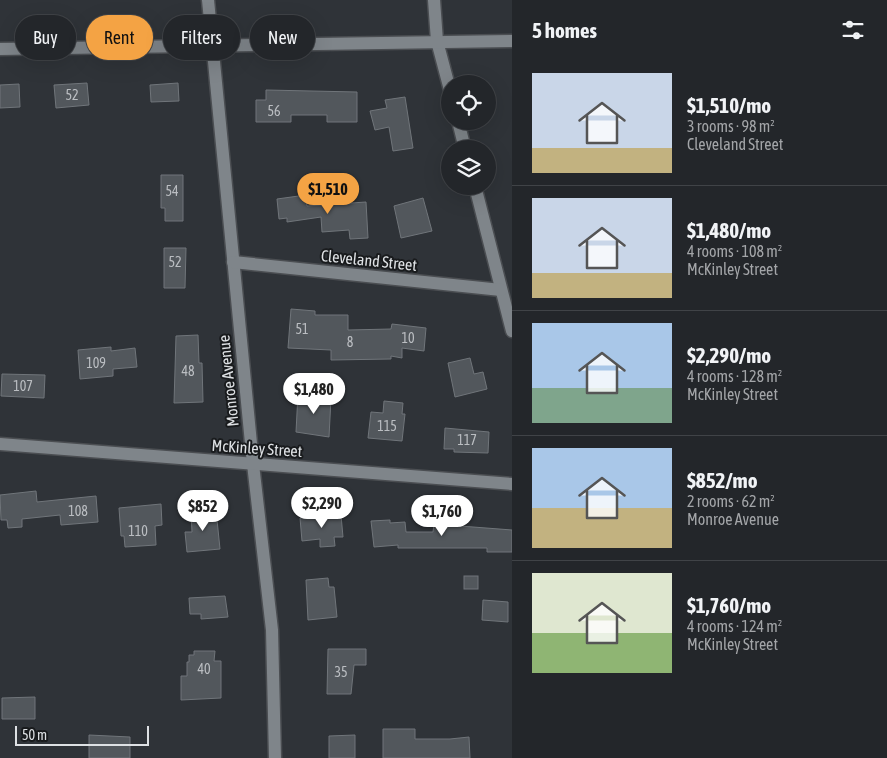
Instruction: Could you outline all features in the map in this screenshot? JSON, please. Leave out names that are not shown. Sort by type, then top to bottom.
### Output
[{"type":"street","name":"Monroe Avenue","points":[[208,0],[209,15]]},
{"type":"street","points":[[434,0],[437,41],[446,75]]},
{"type":"street","points":[[240,45],[512,41]]},
{"type":"street","points":[[0,49],[163,46]]},
{"type":"street","name":"Monroe Avenue","points":[[213,60],[232,262],[272,630],[275,758]]},
{"type":"street","points":[[477,195],[501,290],[510,315],[512,331]]},
{"type":"street","name":"Cleveland Street","points":[[232,262],[501,290]]},
{"type":"street","name":"McKinley Street","points":[[0,444],[512,484]]},
{"type":"building","points":[[87,83],[89,105],[56,108],[54,85]]},
{"type":"building","points":[[178,83],[179,101],[151,102],[150,85]]},
{"type":"building","points":[[19,84],[20,107],[0,108],[0,85]]},
{"type":"building","points":[[266,90],[357,92],[357,122],[327,122],[327,115],[291,115],[291,122],[256,122],[256,100],[266,100]]},
{"type":"building","points":[[405,97],[413,148],[393,151],[389,127],[375,130],[370,111],[387,108],[385,100]]},
{"type":"building","points":[[161,175],[183,175],[183,221],[165,221],[165,208],[161,208]]},
{"type":"building","points":[[306,195],[307,206],[366,202],[368,238],[350,239],[349,230],[322,232],[321,217],[287,222],[287,218],[279,219],[277,199]]},
{"type":"building","points":[[423,198],[432,231],[401,238],[394,206]]},
{"type":"building","points":[[164,248],[186,248],[185,288],[164,288]]},
{"type":"building","points":[[291,309],[315,311],[315,315],[348,315],[348,330],[391,329],[392,324],[426,328],[424,351],[402,348],[402,358],[391,356],[391,359],[331,360],[331,350],[288,348]]},
{"type":"building","points":[[198,335],[199,363],[202,363],[203,402],[174,403],[176,336]]},
{"type":"building","points":[[111,347],[111,351],[135,348],[137,367],[113,369],[113,376],[80,379],[78,350]]},
{"type":"building","points":[[470,358],[474,374],[483,372],[487,389],[455,397],[448,363]]},
{"type":"building","points":[[2,374],[45,375],[44,398],[1,396]]},
{"type":"building","points":[[298,394],[331,398],[329,437],[296,432]]},
{"type":"building","points":[[384,401],[403,403],[402,414],[405,414],[402,441],[368,438],[371,412],[383,413]]},
{"type":"building","points":[[445,428],[489,432],[488,453],[454,452],[454,449],[444,449]]},
{"type":"building","points":[[36,491],[37,502],[96,496],[98,522],[61,525],[60,515],[22,519],[22,527],[8,528],[7,520],[1,520],[0,495]]},
{"type":"building","points":[[161,504],[162,525],[155,526],[156,545],[125,547],[124,536],[121,536],[119,508]]},
{"type":"building","points":[[216,510],[220,549],[187,552],[185,532],[192,532],[191,512]]},
{"type":"building","points":[[341,515],[343,537],[334,537],[335,546],[320,547],[320,539],[302,541],[300,518]]},
{"type":"building","points":[[390,520],[390,523],[405,522],[406,532],[433,532],[434,524],[512,530],[512,552],[487,552],[487,548],[398,548],[398,545],[374,547],[371,521]]},
{"type":"building","points":[[464,576],[478,576],[478,589],[464,589]]},
{"type":"building","points":[[328,578],[329,587],[334,587],[337,617],[308,620],[306,580]]},
{"type":"building","points":[[225,596],[228,617],[201,619],[201,614],[190,614],[189,598]]},
{"type":"building","points":[[483,600],[508,602],[508,622],[482,620]]},
{"type":"building","points":[[328,649],[366,649],[366,665],[354,665],[351,694],[327,694]]},
{"type":"building","points":[[194,651],[215,651],[214,661],[221,661],[221,698],[181,700],[181,676],[187,676],[187,662],[189,662],[189,655],[194,655]]},
{"type":"building","points":[[35,697],[35,719],[2,719],[2,698]]},
{"type":"building","points":[[383,729],[415,729],[415,739],[469,737],[470,758],[383,758]]},
{"type":"building","points":[[89,735],[130,737],[130,758],[89,758]]},
{"type":"building","points":[[355,735],[355,758],[329,758],[329,736]]}]
